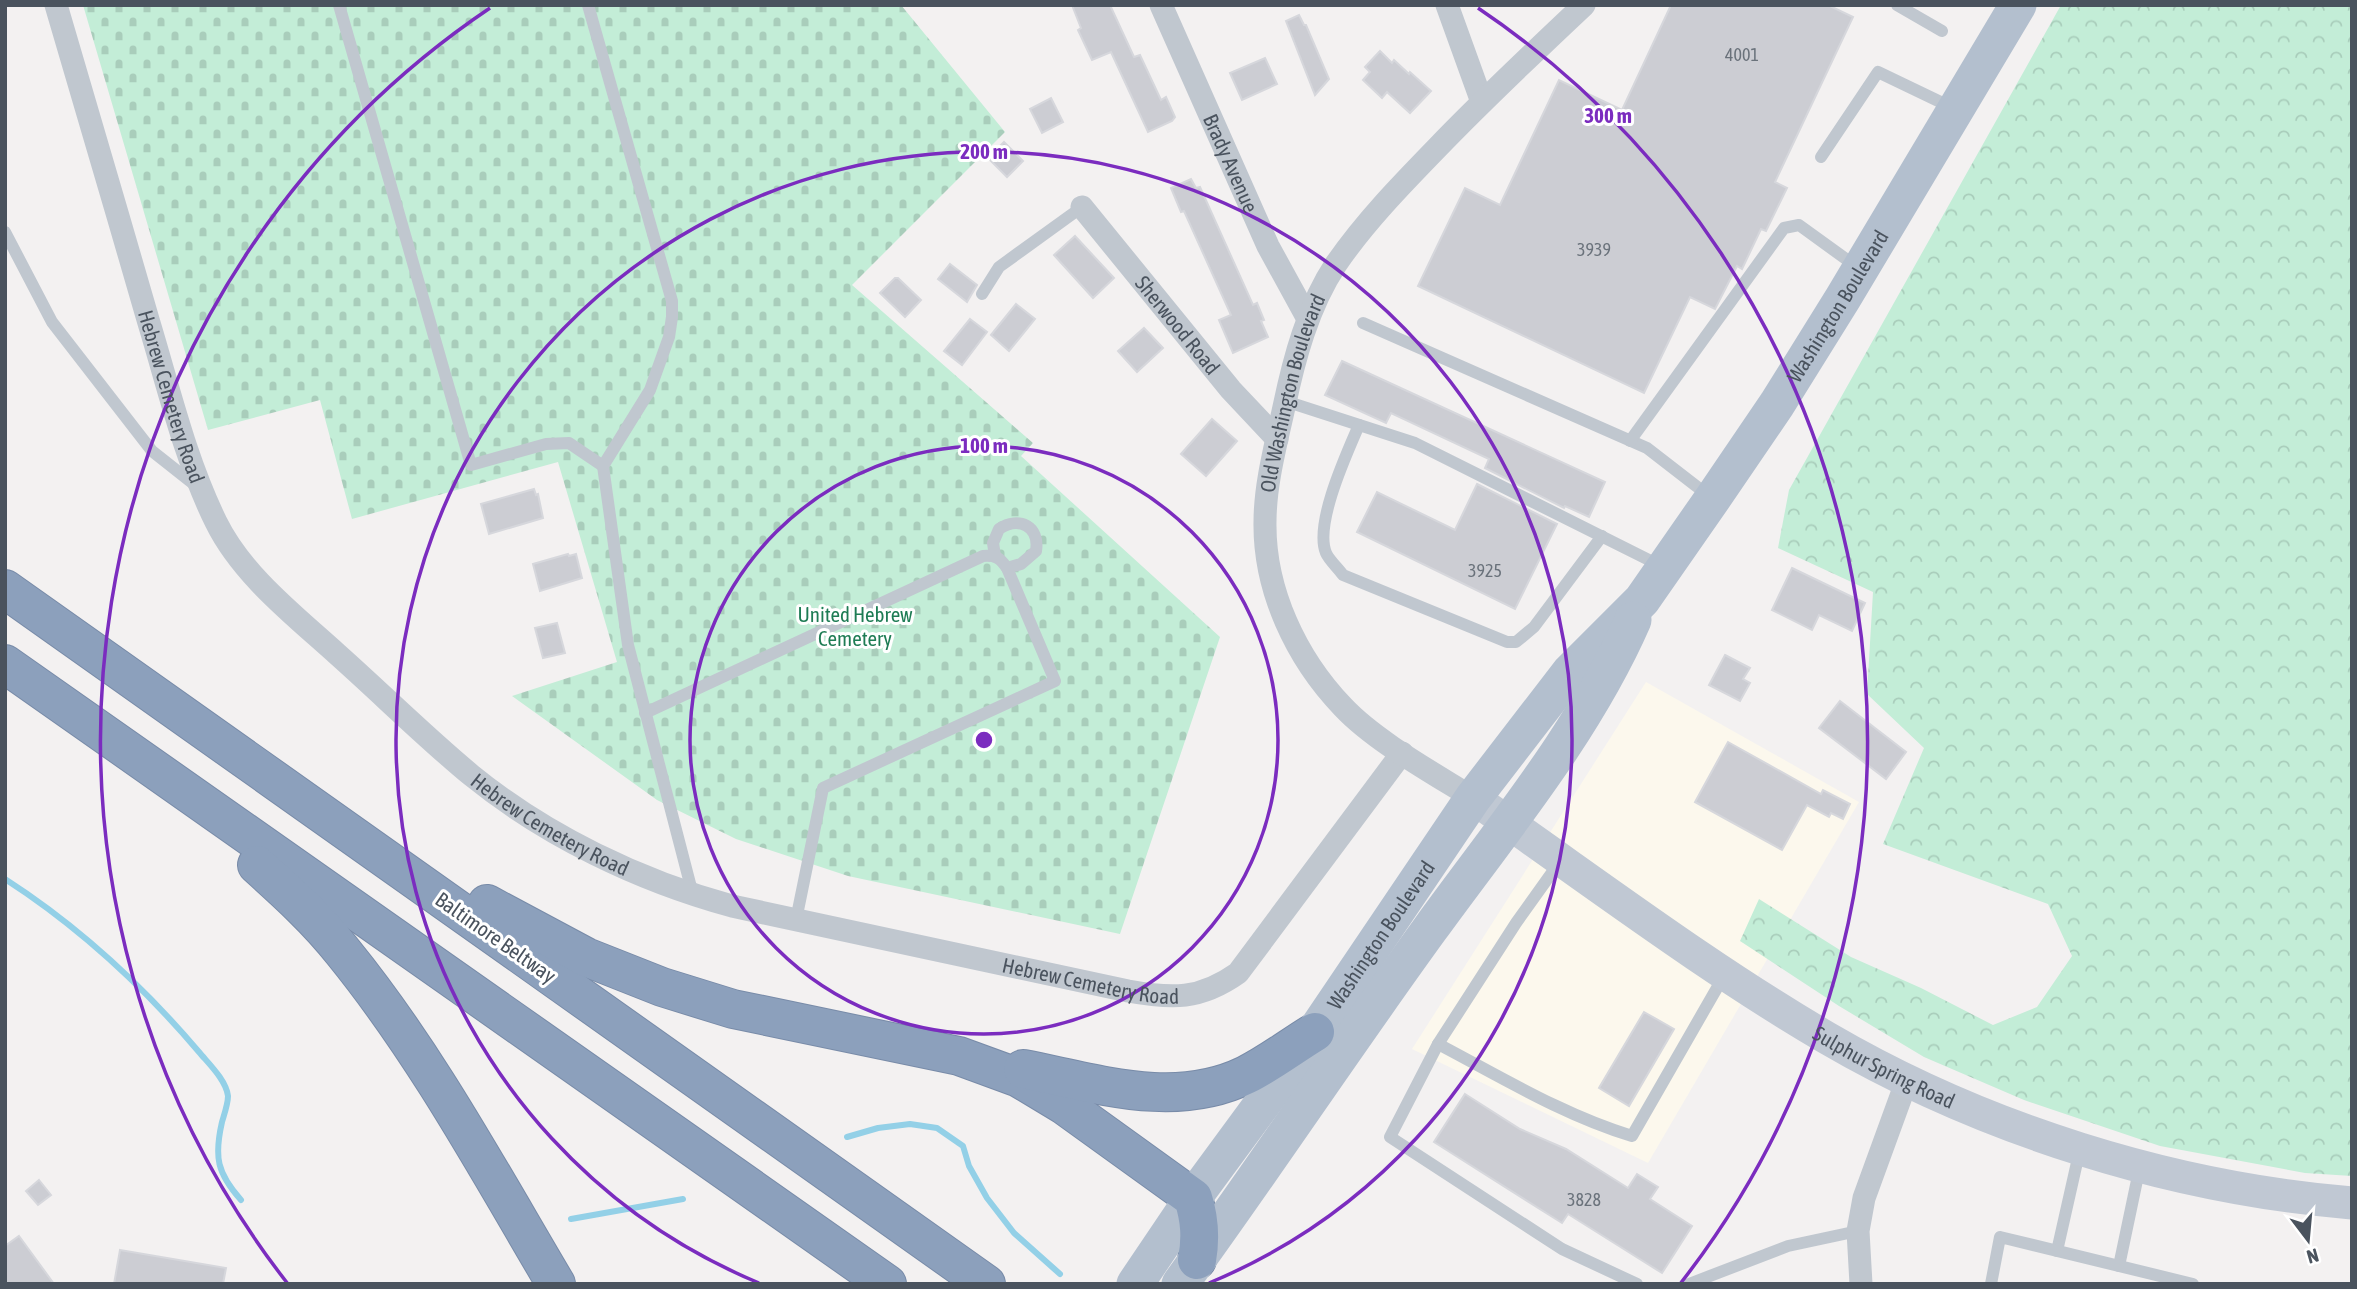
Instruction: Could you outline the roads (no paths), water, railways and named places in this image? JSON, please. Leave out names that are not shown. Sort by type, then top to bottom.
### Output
[{"type":"highway","name":"Baltimore Beltway","points":[[5,589],[986,1284]]},
{"type":"highway","points":[[5,664],[887,1284]]},
{"type":"highway","points":[[113,739],[266,873],[342,950],[385,1005],[426,1065],[556,1284]]},
{"type":"highway","points":[[290,793],[515,920],[598,962],[662,987],[733,1009],[1140,1092],[1180,1093],[1213,1088],[1246,1075],[1315,1031]]},
{"type":"highway","points":[[959,1056],[1019,1078],[1065,1105],[1194,1198],[1200,1238],[1189,1272]]},
{"type":"main road","name":"Washington Boulevard","points":[[1189,1272],[1601,688],[1642,600],[1777,404],[2018,5]]},
{"type":"main road","name":"Washington Boulevard","points":[[1135,1284],[1315,1031],[1473,798],[1570,672],[1642,600]]},
{"type":"main road","name":"Sulphur Spring Road","points":[[1473,798],[1725,974],[1828,1038],[1907,1080],[1994,1118],[2081,1149],[2140,1166],[2218,1184],[2352,1203]]},
{"type":"street","name":"Hebrew Cemetery Road","points":[[56,5],[186,447],[217,525],[242,561],[276,599],[472,776],[529,816],[571,840],[642,875],[693,895],[796,920],[1159,996],[1183,996],[1204,992],[1238,973],[1402,753]]},
{"type":"street","name":"Brady Avenue","points":[[1161,5],[1268,246],[1308,318]]},
{"type":"street","points":[[1447,5],[1482,102]]},
{"type":"street","name":"Old Washington Boulevard","points":[[1473,798],[1402,753],[1344,709],[1302,654],[1272,583],[1266,550],[1265,520],[1285,401],[1308,318],[1335,266],[1368,223],[1410,176],[1482,102],[1584,5]]},
{"type":"street","name":"Sherwood Road","points":[[1082,207],[1231,390],[1277,439]]},
{"type":"street","points":[[1861,1284],[1858,1231],[1864,1198],[1907,1080]]},
{"type":"lane","points":[[339,5],[471,464],[546,444],[569,443],[603,466]]},
{"type":"lane","points":[[589,5],[668,284],[672,309],[669,337],[650,390],[603,466],[628,645],[693,895]]},
{"type":"lane","points":[[1897,5],[1942,31]]},
{"type":"lane","points":[[1821,157],[1878,72],[1956,110]]},
{"type":"lane","points":[[982,294],[999,267],[1082,207]]},
{"type":"lane","points":[[1630,441],[1784,228],[1799,225],[1860,269]]},
{"type":"lane","points":[[5,232],[52,321],[152,451],[201,489]]},
{"type":"lane","points":[[1363,323],[1647,448],[1713,498]]},
{"type":"lane","points":[[1285,401],[1415,443],[1664,567]]},
{"type":"lane","points":[[1359,425],[1333,490],[1324,532],[1325,552],[1343,575],[1507,642],[1516,642],[1534,627],[1602,536]]},
{"type":"lane","points":[[796,920],[823,788],[1055,681],[1007,568],[995,556],[993,543],[999,529],[1016,522],[1031,528],[1037,542],[1036,551],[1021,564],[1007,568]]},
{"type":"lane","points":[[645,713],[984,556],[995,556]]},
{"type":"lane","points":[[1561,860],[1516,923],[1438,1044],[1390,1137],[1562,1249],[1637,1284]]},
{"type":"lane","points":[[1438,1044],[1599,1126],[1632,1136],[1725,974]]},
{"type":"lane","points":[[2057,1251],[2081,1149]]},
{"type":"lane","points":[[2119,1266],[2140,1166]]},
{"type":"lane","points":[[1689,1284],[1788,1246],[1858,1231]]},
{"type":"lane","points":[[1991,1284],[2000,1237],[2193,1284]]},
{"type":"waterway","points":[[5,879],[32,897],[108,958],[178,1028],[216,1072],[228,1096],[218,1155],[222,1173],[241,1200]]},
{"type":"waterway","points":[[847,1137],[878,1128],[910,1124],[937,1128],[963,1146],[969,1166],[987,1198],[1014,1233],[1060,1274]]},
{"type":"waterway","points":[[571,1219],[683,1199]]},
{"type":"park label","name":"United Hebrew Cemetery","points":[[855,626]]}]
